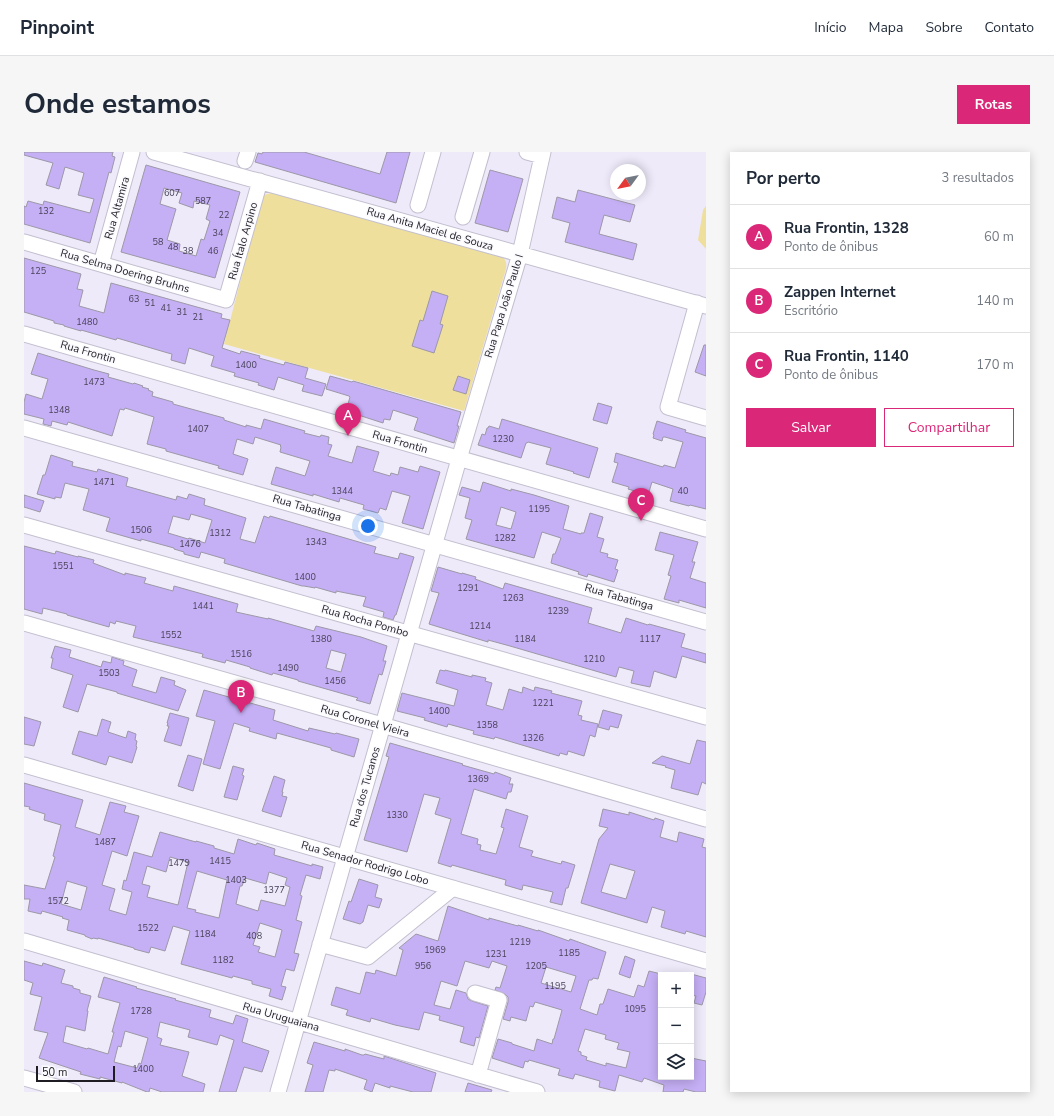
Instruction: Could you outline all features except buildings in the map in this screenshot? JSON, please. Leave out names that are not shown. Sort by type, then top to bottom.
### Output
[{"type":"street","name":"Rua Altamira","points":[[101,264],[132,152]]},
{"type":"street","name":"Rua Anita Maciel de Souza","points":[[154,152],[702,305]]},
{"type":"street","points":[[418,205],[433,152]]},
{"type":"street","points":[[463,217],[482,152]]},
{"type":"street","points":[[526,152],[543,154]]},
{"type":"street","name":"Rua Papa João Paulo I","points":[[459,459],[520,254],[543,154]]},
{"type":"street","name":"Rua Ítalo Arpino","points":[[226,300],[260,182]]},
{"type":"street","name":"Rua Selma Doering Bruhns","points":[[24,242],[226,300]]},
{"type":"street","points":[[702,305],[668,407],[706,418]]},
{"type":"street","name":"Rua Frontin","points":[[24,334],[706,529]]},
{"type":"street","name":"Rua Tabatinga","points":[[24,428],[706,622]]},
{"type":"street","name":"Rua dos Tucanos","points":[[278,1092],[459,459]]},
{"type":"street","name":"Rua Rocha Pombo","points":[[24,525],[409,633],[702,712]]},
{"type":"street","name":"Rua Coronel Vieira","points":[[24,623],[706,819]]},
{"type":"street","name":"Rua Senador Rodrigo Lobo","points":[[24,765],[706,961]]},
{"type":"street","points":[[320,944],[368,958],[453,888]]},
{"type":"street","name":"Rua Uruguaiana","points":[[24,941],[537,1092]]},
{"type":"street","points":[[475,993],[499,1000],[478,1075]]},
{"type":"street","points":[[24,1078],[74,1092]]},
{"type":"shaded area","points":[[271,193],[501,256],[505,260],[506,269],[464,411],[224,344],[262,198],[264,195]]},
{"type":"shaded area","points":[[706,206],[706,249],[698,240],[703,210]]},
{"type":"place","name":"Rua Frontin, 1328","points":[[348,436]]},
{"type":"place","name":"Rua Frontin, 1140","points":[[641,521]]},
{"type":"place","name":"Zappen Internet","points":[[241,713]]}]
